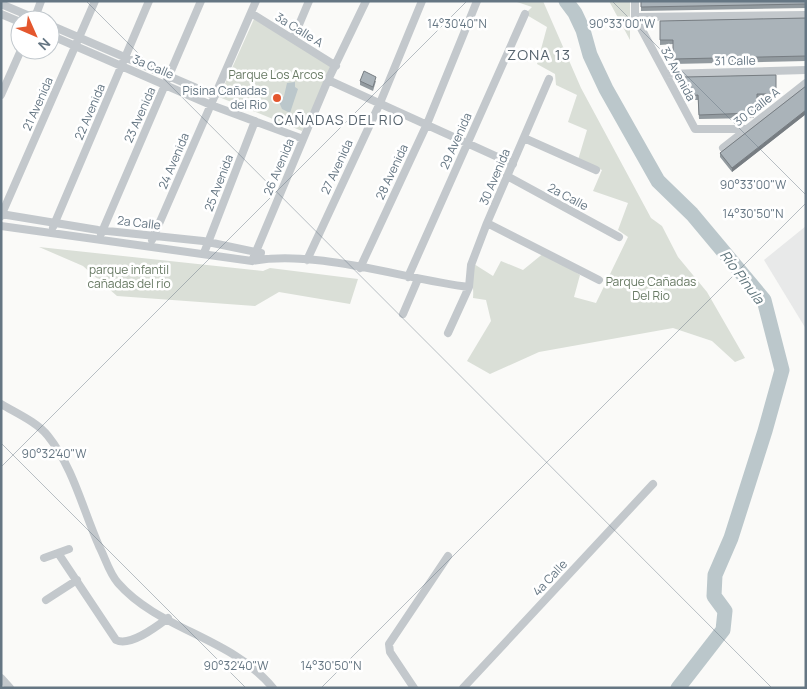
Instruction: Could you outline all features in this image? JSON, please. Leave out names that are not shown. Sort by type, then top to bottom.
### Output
[{"type":"street","name":"21 Avenida","points":[[2,215],[95,1]]},
{"type":"street","name":"22 Avenida","points":[[51,232],[150,1]]},
{"type":"street","name":"23 Avenida","points":[[99,238],[202,1]]},
{"type":"street","name":"24 Avenida","points":[[149,246],[256,1]]},
{"type":"street","points":[[293,39],[309,1]]},
{"type":"street","name":"26 Avenida","points":[[252,261],[328,80],[366,1]]},
{"type":"street","name":"27 Avenida","points":[[307,260],[380,103],[422,1]]},
{"type":"street","name":"28 Avenida","points":[[360,268],[427,124],[477,1]]},
{"type":"street","name":"32 Avenida","points":[[635,1],[635,18],[695,129],[747,129]]},
{"type":"street","points":[[1,4],[15,10]]},
{"type":"street","name":"3a Calle A","points":[[251,13],[336,66]]},
{"type":"street","name":"29 Avenida","points":[[408,277],[525,14]]},
{"type":"street","points":[[635,18],[806,15]]},
{"type":"street","name":"3a Calle","points":[[60,28],[215,96]]},
{"type":"street","name":"3a Calle","points":[[60,39],[211,105],[303,139]]},
{"type":"street","points":[[1,96],[17,60]]},
{"type":"street","name":"31 Calle","points":[[666,74],[806,70]]},
{"type":"street","name":"30 Avenida","points":[[448,333],[469,287],[471,265],[487,223],[549,79]]},
{"type":"street","points":[[328,80],[513,164]]},
{"type":"street","name":"30 Calle A","points":[[723,148],[806,83]]},
{"type":"street","name":"25 Avenida","points":[[204,253],[255,121]]},
{"type":"street","points":[[524,138],[596,170]]},
{"type":"street","name":"2a Calle","points":[[507,176],[619,236]]},
{"type":"street","name":"2a Calle","points":[[2,215],[154,237],[208,242],[256,251],[272,257],[360,268],[469,287]]},
{"type":"street","points":[[487,223],[599,280]]},
{"type":"street","name":"2a Calle","points":[[1,226],[99,238],[252,261],[272,257]]},
{"type":"street","points":[[403,314],[418,279]]},
{"type":"street","points":[[1,404],[47,435],[66,465],[85,516],[116,581],[136,601],[238,655],[274,688]]},
{"type":"street","name":"4a Calle","points":[[463,688],[653,484]]},
{"type":"street","points":[[44,558],[69,549]]},
{"type":"street","points":[[58,553],[111,635],[121,643],[130,641],[168,618]]},
{"type":"street","points":[[414,688],[390,652],[389,644],[448,556]]},
{"type":"street","points":[[46,600],[77,580]]},
{"type":"street","points":[[1,678],[10,688]]},
{"type":"shaded area","points":[[295,82],[295,87],[298,89],[290,113],[282,109],[279,102],[284,96],[287,83]]},
{"type":"shaded area","points":[[806,226],[806,329],[764,260]]},
{"type":"green space","name":"Parque Cañadas Del Rio","points":[[514,1],[543,1],[581,88],[651,218],[662,226],[678,257],[707,292],[745,358],[735,362],[712,341],[673,328],[539,352],[490,374],[467,361],[491,321],[486,300],[473,298],[474,264],[493,276],[501,261],[523,270],[545,252],[580,275],[574,297],[596,303],[628,237],[618,230],[628,203],[593,191],[602,170],[578,160],[587,130],[568,122],[577,95],[556,85],[555,74],[537,64],[547,27],[525,14],[532,7]]},
{"type":"green space","points":[[609,1],[630,1],[630,40]]},
{"type":"green space","name":"Parque Los Arcos","points":[[254,19],[335,66],[302,131],[219,97]]},
{"type":"green space","name":"parque infantil cañadas del rio","points":[[39,247],[263,271],[270,268],[358,279],[350,304],[279,292],[255,306],[117,296],[83,266]]},
{"type":"building","points":[[641,1],[806,1],[806,4],[641,7]]},
{"type":"building","points":[[806,18],[806,56],[673,59],[673,40],[660,40],[660,21]]},
{"type":"building","points":[[364,71],[376,77],[373,87],[360,81]]},
{"type":"building","points":[[776,75],[776,94],[757,94],[757,110],[753,113],[699,115],[698,95],[686,96],[685,77]]},
{"type":"building","points":[[806,86],[806,110],[732,168],[720,153]]},
{"type":"waterway","name":"Río Pinula","points":[[566,1],[575,13],[583,30],[590,55],[606,89],[658,181],[692,214],[764,300],[782,370],[731,538],[715,575],[714,596],[725,611],[723,630],[678,688]]},
{"type":"place","name":"Pisina Cañadas del Rio","points":[[277,98]]},
{"type":"district","name":"ZONA 13","points":[[539,55]]},
{"type":"district","name":"CAÑADAS DEL RIO","points":[[339,120]]}]
